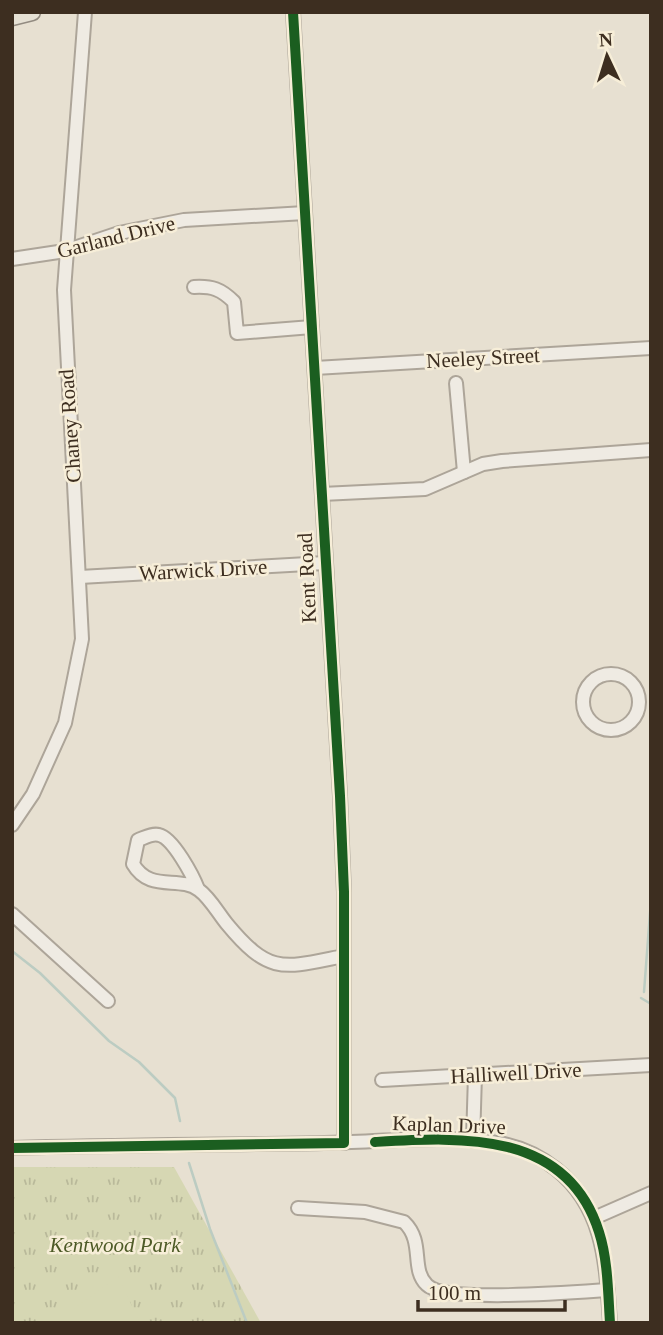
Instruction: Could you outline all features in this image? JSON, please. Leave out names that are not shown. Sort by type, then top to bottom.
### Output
[{"type":"main road","points":[[12,17],[33,12]]},
{"type":"street","name":"Chaney Road","points":[[12,825],[33,794],[65,723],[82,639],[66,360],[65,251],[85,12]]},
{"type":"street","name":"Kent Road","points":[[293,12],[340,796],[344,956],[344,1143]]},
{"type":"street","name":"Garland Drive","points":[[12,259],[65,251],[119,233],[184,220],[305,213]]},
{"type":"street","points":[[194,287],[211,286],[234,302],[237,333],[312,327]]},
{"type":"street","name":"Neeley Street","points":[[314,368],[651,348]]},
{"type":"street","points":[[456,383],[464,472]]},
{"type":"street","points":[[322,494],[425,489],[464,472],[502,461],[651,450]]},
{"type":"street","name":"Warwick Drive","points":[[80,577],[325,563]]},
{"type":"street","points":[[610,673],[631,682],[645,699],[634,718],[615,730],[605,730],[589,719],[582,700],[591,681],[610,673]]},
{"type":"street","points":[[198,889],[150,880],[139,874],[132,864],[138,841],[156,834],[163,836],[187,867],[198,889],[257,957],[279,966],[304,966],[344,956]]},
{"type":"street","points":[[12,914],[108,1001]]},
{"type":"street","name":"Halliwell Drive","points":[[382,1080],[651,1065]]},
{"type":"street","points":[[473,1141],[475,1075]]},
{"type":"street","name":"Kaplan Drive","points":[[12,1148],[473,1141],[513,1147],[542,1159],[570,1181],[594,1218],[603,1244],[610,1323]]},
{"type":"street","points":[[594,1218],[651,1193]]},
{"type":"street","points":[[298,1208],[365,1212],[404,1222],[417,1243],[421,1278],[432,1290],[442,1293],[469,1295],[608,1290]]},
{"type":"green space","name":"Kentwood Park","points":[[12,1167],[174,1167],[261,1323],[12,1323]]},
{"type":"green space","points":[[118,1276],[140,1323],[55,1323]]},
{"type":"waterway","points":[[644,992],[651,900]]},
{"type":"waterway","points":[[12,951],[40,973],[109,1041],[139,1062],[175,1098],[180,1121]]},
{"type":"waterway","points":[[641,998],[651,1004]]},
{"type":"waterway","points":[[189,1163],[210,1229],[247,1323]]},
{"type":"cycle path","points":[[12,1148],[344,1143],[344,892],[340,796],[293,12]]},
{"type":"cycle path","points":[[375,1142],[475,1141],[507,1147],[537,1157],[563,1174],[584,1199],[599,1232],[606,1265],[610,1323]]}]
